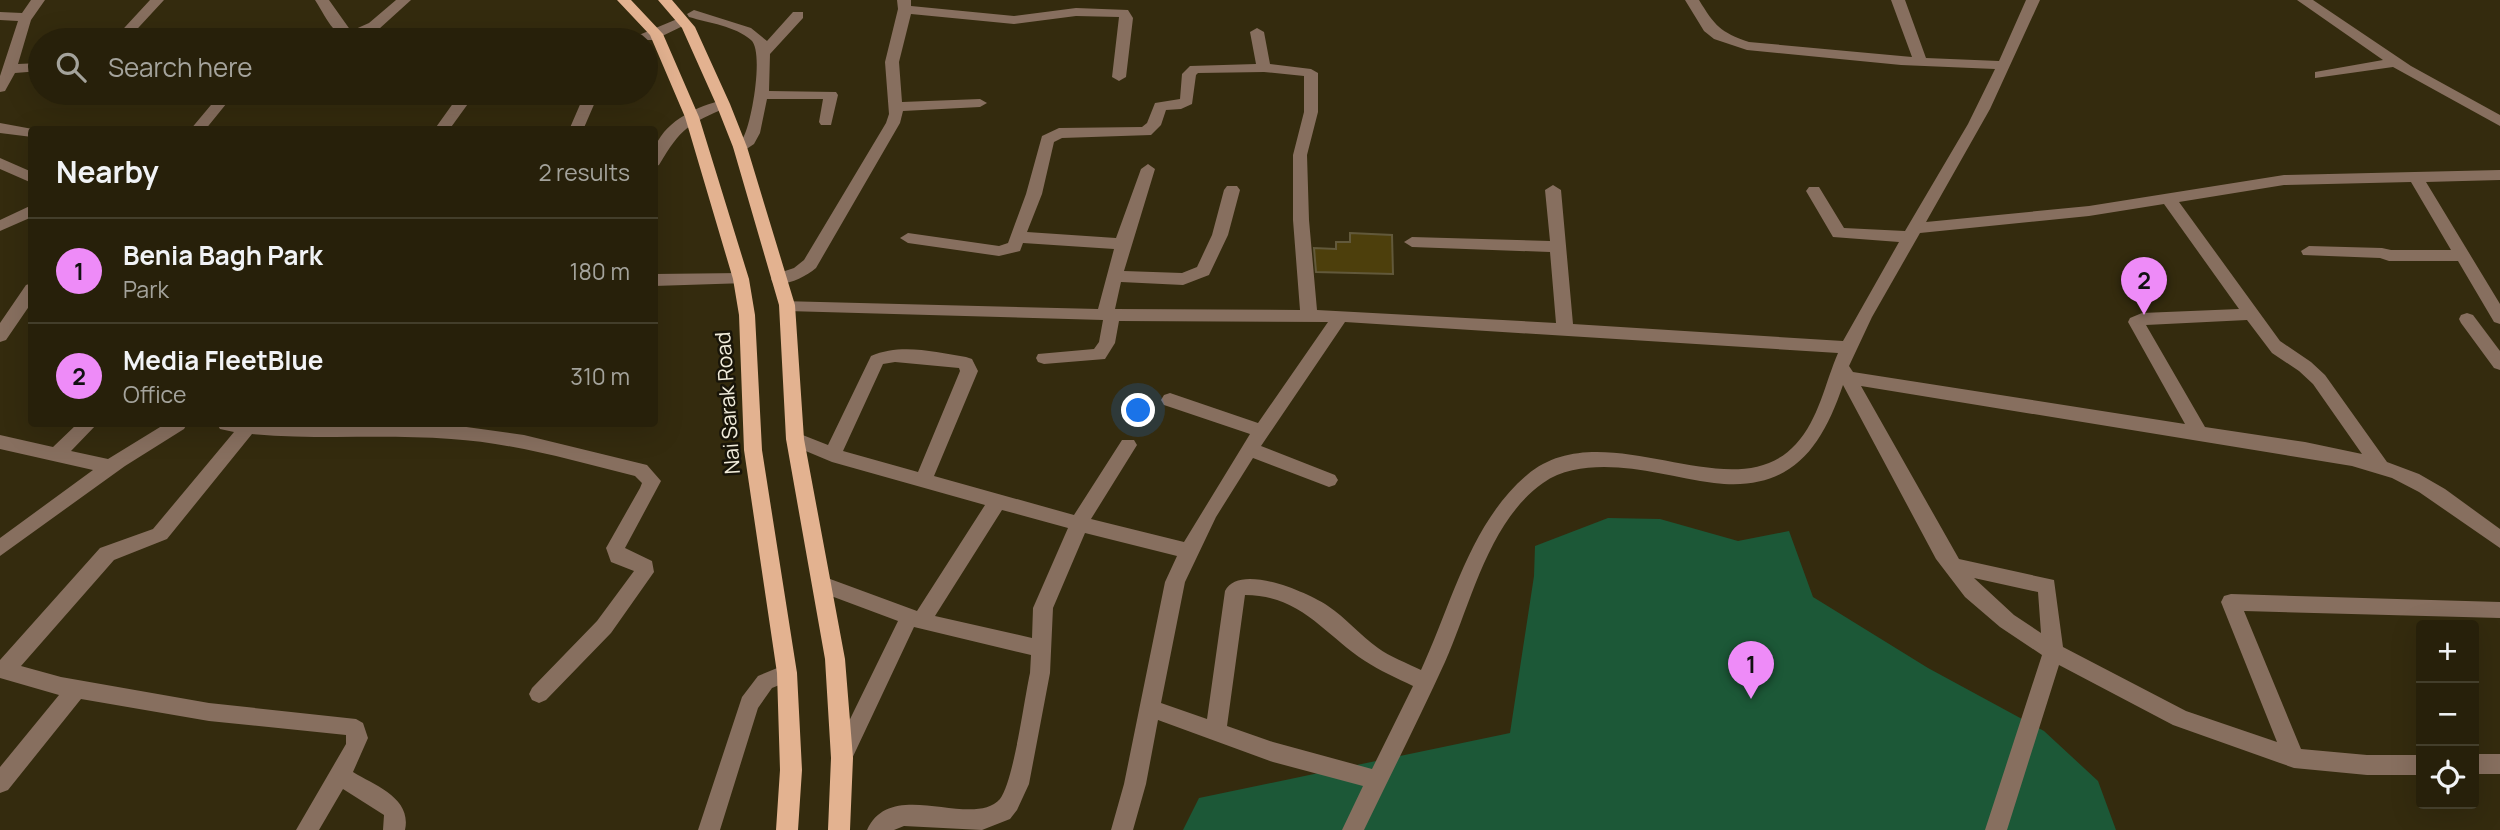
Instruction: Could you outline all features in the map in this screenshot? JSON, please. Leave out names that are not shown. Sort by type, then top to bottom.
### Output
[{"type":"main road","name":"Nai Sarak Road","points":[[624,0],[650,28]]},
{"type":"main road","points":[[665,0],[688,21],[723,104],[740,147],[786,306],[795,439],[835,659],[842,758],[839,830]]},
{"type":"main road","name":"Nai Sarak Road","points":[[658,39],[692,117],[741,279],[747,315],[752,450],[787,673],[791,770],[787,830]]},
{"type":"street","points":[[0,88],[11,69],[25,17],[38,0]]},
{"type":"street","points":[[131,28],[157,0]]},
{"type":"street","points":[[322,0],[340,28]]},
{"type":"street","points":[[370,28],[404,0]]},
{"type":"street","points":[[658,33],[688,21],[703,0]]},
{"type":"street","points":[[1692,0],[1709,28],[1733,43],[1920,61],[2002,65]]},
{"type":"street","points":[[1898,0],[1920,61]]},
{"type":"street","points":[[1353,830],[1489,539],[1514,499],[1538,477],[1565,465],[1599,459],[1637,461],[1727,477],[1748,477],[1770,472],[1791,460],[1807,442],[1911,232],[1976,122],[2033,0]]},
{"type":"street","points":[[2304,0],[2396,62],[2500,121]]},
{"type":"street","points":[[779,279],[800,272],[810,264],[893,123],[892,62],[904,4],[1014,20],[1124,6],[1126,18],[1119,77]]},
{"type":"street","points":[[764,53],[798,15]]},
{"type":"street","points":[[0,16],[25,17]]},
{"type":"street","points":[[688,21],[758,39],[764,46],[755,125],[749,141],[740,147]]},
{"type":"street","points":[[1256,32],[1264,68]]},
{"type":"street","points":[[2320,75],[2396,62]]},
{"type":"street","points":[[11,69],[28,68]]},
{"type":"street","points":[[908,238],[999,251],[1014,247],[1020,237],[1050,135],[1146,132],[1154,125],[1160,106],[1181,105],[1187,101],[1191,71],[1264,68],[1311,73],[1311,112],[1300,155],[1301,220],[1310,315]]},
{"type":"street","points":[[760,95],[828,94],[832,99],[826,122]]},
{"type":"street","points":[[894,107],[980,103]]},
{"type":"street","points":[[658,155],[671,132],[692,117],[723,104]]},
{"type":"street","points":[[200,126],[218,105]]},
{"type":"street","points":[[444,126],[461,105]]},
{"type":"street","points":[[578,126],[587,105]]},
{"type":"street","points":[[0,128],[28,132]]},
{"type":"street","points":[[0,163],[28,176]]},
{"type":"street","points":[[1044,358],[1091,357],[1099,355],[1107,343],[1114,276],[1148,169]]},
{"type":"street","points":[[2415,176],[2500,320]]},
{"type":"street","points":[[1814,191],[1839,233],[1911,232],[2090,211],[2284,180],[2500,176]]},
{"type":"street","points":[[1114,276],[1183,279],[1203,271],[1220,235],[1232,190]]},
{"type":"street","points":[[1553,191],[1565,330]]},
{"type":"street","points":[[2168,198],[2281,353],[2299,362],[2316,377],[2381,468]]},
{"type":"street","points":[[0,226],[28,211]]},
{"type":"street","points":[[1020,237],[1123,244]]},
{"type":"street","points":[[1412,242],[1558,247]]},
{"type":"street","points":[[2309,251],[2382,253],[2389,256],[2462,256]]},
{"type":"street","points":[[658,280],[741,279]]},
{"type":"street","points":[[0,336],[28,295]]},
{"type":"street","points":[[786,306],[1109,315],[1340,316],[1565,330],[1845,364],[2199,433],[2326,454],[2381,468],[2430,488],[2462,508],[2500,540]]},
{"type":"street","points":[[2199,433],[2136,322],[2142,319],[2253,314]]},
{"type":"street","points":[[1122,830],[1135,784],[1175,582],[1188,551],[1214,502],[1340,316]]},
{"type":"street","points":[[2500,320],[2467,319],[2500,364]]},
{"type":"street","points":[[832,455],[881,357],[894,355],[966,363],[969,371],[964,386],[923,480]]},
{"type":"street","points":[[1845,364],[1897,473],[1953,566],[1972,591],[2007,621],[2053,651],[2180,718],[2294,758],[2367,765],[2416,765]]},
{"type":"street","points":[[1170,400],[1262,431]]},
{"type":"street","points":[[56,455],[85,427]]},
{"type":"street","points":[[0,548],[111,467],[173,427]]},
{"type":"street","points":[[248,427],[160,534],[150,540],[120,546],[107,554],[2,670],[76,689],[209,712],[349,726],[356,730],[356,747],[307,830]]},
{"type":"street","points":[[351,427],[496,437],[546,446],[641,470],[650,475],[652,481],[649,490],[615,548],[618,556],[645,567],[644,572],[604,627],[539,695]]},
{"type":"street","points":[[795,439],[832,455],[1079,524],[1188,551]]},
{"type":"street","points":[[0,442],[111,467]]},
{"type":"street","points":[[878,830],[892,818],[904,816],[985,820],[1001,813],[1012,800],[1018,784],[1041,673],[1043,608],[1079,524],[1095,494],[1128,445]]},
{"type":"street","points":[[1250,449],[1329,480]]},
{"type":"street","points":[[842,758],[915,620],[998,502]]},
{"type":"street","points":[[1953,566],[2047,586],[2053,651],[1996,830]]},
{"type":"street","points":[[822,584],[915,620],[1040,648]]},
{"type":"street","points":[[1216,732],[1232,604],[1235,592],[1242,587],[1264,587],[1320,611],[1373,655],[1424,682]]},
{"type":"street","points":[[2294,758],[2231,602],[2500,610]]},
{"type":"street","points":[[709,830],[749,704],[765,682],[787,673]]},
{"type":"street","points":[[0,783],[76,689]]},
{"type":"street","points":[[1150,708],[1273,752],[1377,780]]},
{"type":"street","points":[[2479,764],[2500,764]]},
{"type":"street","points":[[340,776],[392,808],[397,817],[394,830]]},
{"type":"green space","points":[[1608,518],[1660,519],[1738,541],[1789,531],[1813,597],[1928,668],[2044,731],[2098,781],[2116,830],[1183,830],[1199,798],[1510,733],[1534,576],[1535,546]]},
{"type":"building","points":[[1350,233],[1392,235],[1393,274],[1316,272],[1314,248],[1336,249],[1336,242],[1350,242]]},
{"type":"place","name":"Media FleetBlue","points":[[2144,315]]},
{"type":"place","name":"Benia Bagh Park","points":[[1751,699]]}]
